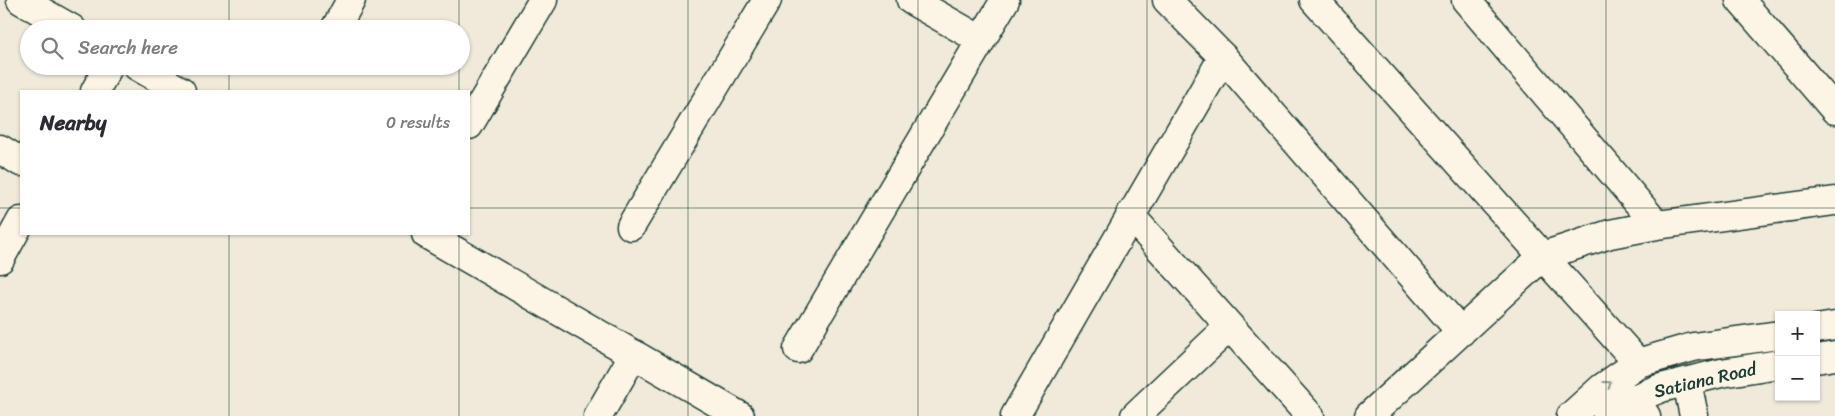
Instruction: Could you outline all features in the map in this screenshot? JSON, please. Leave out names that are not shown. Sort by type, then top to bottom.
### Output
[{"type":"street","points":[[21,0],[56,20]]},
{"type":"street","points":[[340,20],[351,0]]},
{"type":"street","points":[[470,123],[543,0]]},
{"type":"street","points":[[631,226],[767,0]]},
{"type":"street","points":[[911,0],[981,40]]},
{"type":"street","points":[[798,348],[1005,0]]},
{"type":"street","points":[[1167,0],[1223,57],[1461,332]]},
{"type":"street","points":[[1314,0],[1638,363]]},
{"type":"street","points":[[1466,0],[1657,225]]},
{"type":"street","points":[[1740,0],[1835,110]]},
{"type":"street","points":[[1015,416],[1223,57]]},
{"type":"street","points":[[96,90],[104,75]]},
{"type":"street","points":[[153,75],[179,90]]},
{"type":"street","points":[[0,149],[20,161]]},
{"type":"street","points":[[1369,416],[1543,256],[1610,234],[1657,225],[1835,201]]},
{"type":"street","points":[[1130,216],[1310,416]]},
{"type":"street","points":[[0,259],[20,224]]},
{"type":"street","points":[[428,235],[740,416]]},
{"type":"street","points":[[1820,328],[1835,326]]},
{"type":"street","points":[[1135,416],[1229,327]]},
{"type":"street","name":"Satiana Road","points":[[1571,416],[1602,388],[1638,363],[1693,347],[1775,335]]},
{"type":"street","points":[[598,416],[634,354]]},
{"type":"street","points":[[1820,358],[1835,356]]},
{"type":"street","name":"Satiana Road","points":[[1607,416],[1640,408],[1661,388],[1720,373],[1775,365]]},
{"type":"street","points":[[1687,382],[1694,416]]}]
